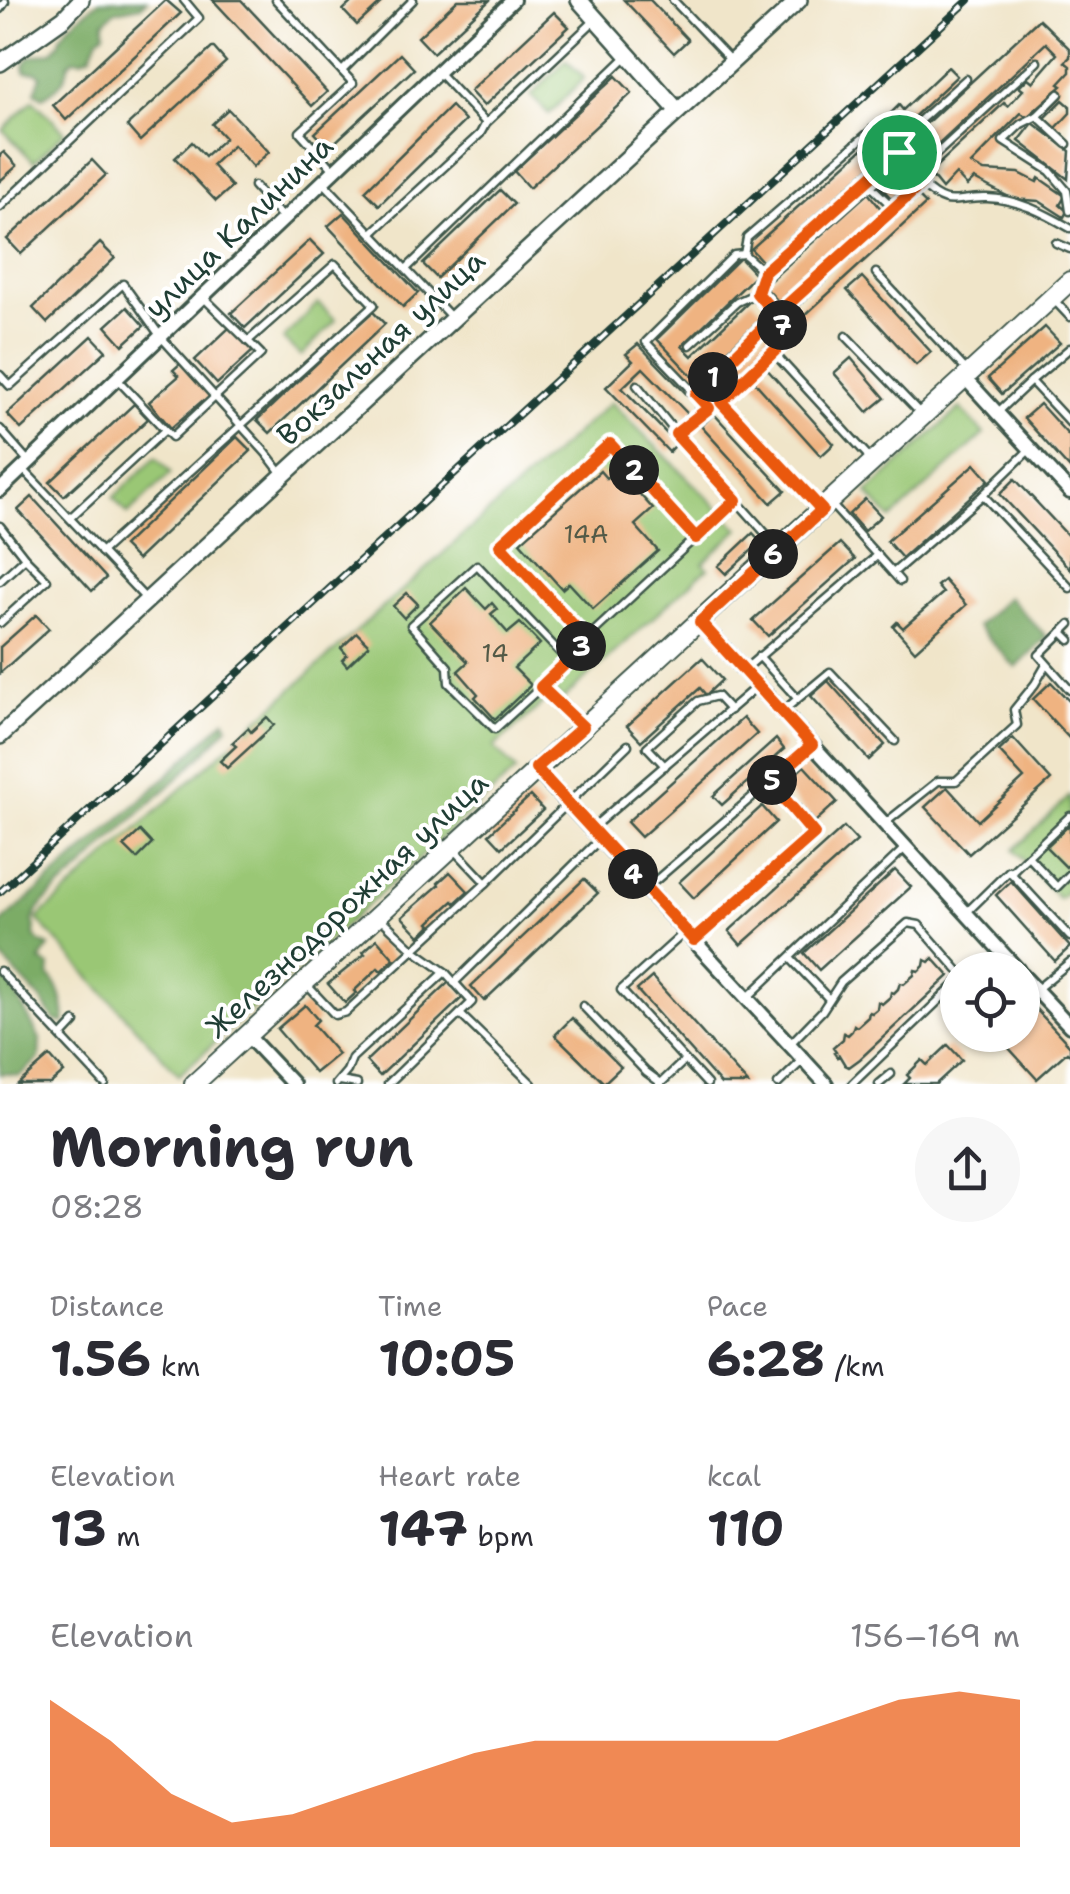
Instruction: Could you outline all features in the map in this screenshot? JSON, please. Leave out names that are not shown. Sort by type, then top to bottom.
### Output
[{"type":"main road","name":"Железнодорожная улица","points":[[194,1084],[1070,281]]},
{"type":"street","points":[[0,63],[64,18],[81,0]]},
{"type":"street","name":"улица Калинина","points":[[0,490],[512,0]]},
{"type":"street","points":[[579,0],[678,111]]},
{"type":"street","name":"Вокзальная улица","points":[[0,736],[799,0]]},
{"type":"street","points":[[967,377],[1070,492]]},
{"type":"street","points":[[700,622],[1000,952]]},
{"type":"street","points":[[536,768],[826,1084]]},
{"type":"street","points":[[1040,994],[1070,1026]]},
{"type":"street","points":[[247,1035],[293,1084]]},
{"type":"lane","points":[[0,206],[199,18],[184,0]]},
{"type":"lane","points":[[276,0],[353,83],[300,132],[334,170]]},
{"type":"lane","points":[[342,72],[413,0]]},
{"type":"lane","points":[[673,0],[732,62]]},
{"type":"lane","points":[[372,233],[480,134],[486,123],[596,19]]},
{"type":"lane","points":[[406,269],[628,55]]},
{"type":"lane","points":[[696,394],[776,315],[921,184],[922,168],[1038,62]]},
{"type":"lane","points":[[438,72],[486,123]]},
{"type":"lane","points":[[898,141],[966,78]]},
{"type":"lane","points":[[1058,94],[1037,116],[1021,124],[1003,141],[1050,172],[1067,191],[1070,211]]},
{"type":"lane","points":[[1037,116],[1068,144]]},
{"type":"lane","points":[[744,254],[747,238],[874,129],[886,130],[898,141],[899,152]]},
{"type":"lane","points":[[899,152],[922,168]]},
{"type":"lane","points":[[690,345],[737,302],[757,293],[764,272],[899,152]]},
{"type":"lane","points":[[323,182],[453,319]]},
{"type":"lane","points":[[864,183],[894,208]]},
{"type":"lane","points":[[921,184],[936,198],[953,202],[988,198],[1032,207],[1070,228]]},
{"type":"lane","points":[[254,186],[284,219]]},
{"type":"lane","points":[[1056,242],[1070,250]]},
{"type":"lane","points":[[709,408],[646,342],[734,255],[744,254],[764,272]]},
{"type":"lane","points":[[102,552],[374,306],[335,264],[248,340]]},
{"type":"lane","points":[[876,273],[967,377]]},
{"type":"lane","points":[[0,376],[10,386],[123,284],[161,337],[283,476]]},
{"type":"lane","points":[[676,434],[721,402],[788,338],[776,315],[757,293]]},
{"type":"lane","points":[[117,379],[172,437],[216,398],[261,354],[203,297]]},
{"type":"lane","points":[[1052,298],[1070,318]]},
{"type":"lane","points":[[846,336],[924,416]]},
{"type":"lane","points":[[997,413],[1070,348]]},
{"type":"lane","points":[[773,352],[874,462]]},
{"type":"lane","points":[[1032,382],[1070,423]]},
{"type":"lane","points":[[637,385],[780,548]]},
{"type":"lane","points":[[721,402],[900,581]]},
{"type":"lane","points":[[0,429],[70,518],[147,600]]},
{"type":"lane","points":[[70,518],[165,430]]},
{"type":"lane","points":[[586,639],[500,545],[610,444],[696,538]]},
{"type":"lane","points":[[893,573],[1030,449]]},
{"type":"lane","points":[[983,495],[1070,588]]},
{"type":"lane","points":[[568,661],[477,565],[411,625],[448,667],[448,684],[495,729],[568,661],[586,639],[736,500]]},
{"type":"lane","points":[[0,526],[47,580],[0,622]]},
{"type":"lane","points":[[744,670],[878,556]]},
{"type":"lane","points":[[0,580],[25,558]]},
{"type":"lane","points":[[1070,624],[1039,655],[1070,690]]},
{"type":"lane","points":[[1062,632],[1070,640]]},
{"type":"lane","points":[[759,656],[797,698]]},
{"type":"lane","points":[[884,824],[938,782],[956,781],[1017,725],[1014,710],[1046,665]]},
{"type":"lane","points":[[782,712],[830,672],[894,742]]},
{"type":"lane","points":[[454,982],[665,766],[758,686]]},
{"type":"lane","points":[[541,687],[583,727]]},
{"type":"lane","points":[[665,766],[648,748],[698,701],[717,696],[730,710]]},
{"type":"lane","points":[[304,982],[335,1015],[346,1012],[486,884],[628,745]]},
{"type":"lane","points":[[646,888],[812,745]]},
{"type":"lane","points":[[707,1084],[622,990],[814,834],[770,782]]},
{"type":"lane","points":[[966,912],[1070,816]]},
{"type":"lane","points":[[452,846],[486,884]]},
{"type":"lane","points":[[747,998],[906,848]]},
{"type":"lane","points":[[1028,856],[1057,886],[1070,874]]},
{"type":"lane","points":[[1010,873],[1070,937]]},
{"type":"lane","points":[[378,915],[472,1002],[388,1084]]},
{"type":"lane","points":[[790,1044],[822,1011],[840,982],[908,923],[920,925],[943,952]]},
{"type":"lane","points":[[790,958],[829,1000]]},
{"type":"lane","points":[[1040,987],[1070,962]]},
{"type":"lane","points":[[0,971],[105,1084]]},
{"type":"lane","points":[[338,1082],[348,1071],[352,1058],[444,972]]},
{"type":"lane","points":[[852,1084],[940,999]]},
{"type":"lane","points":[[583,1006],[660,1083],[686,1060]]},
{"type":"lane","points":[[460,1014],[532,1084]]},
{"type":"lane","points":[[62,1036],[74,1022]]},
{"type":"lane","points":[[778,1084],[804,1059]]},
{"type":"lane","points":[[879,1084],[891,1074]]},
{"type":"lane","points":[[338,1082],[356,1084]]},
{"type":"green space","points":[[147,0],[141,6],[115,11],[104,22],[104,33],[91,55],[73,59],[63,80],[48,94],[43,97],[35,92],[41,76],[25,72],[29,57],[51,52],[69,26],[99,1]]},
{"type":"green space","points":[[566,60],[584,78],[549,114],[531,96]]},
{"type":"green space","points":[[33,100],[65,132],[34,162],[3,130]]},
{"type":"green space","points":[[318,303],[336,320],[301,356],[283,339]]},
{"type":"green space","points":[[611,402],[739,529],[703,563],[708,568],[562,700],[555,692],[494,747],[516,771],[179,1075],[37,919]]},
{"type":"green space","points":[[960,408],[984,434],[891,519],[867,493]]},
{"type":"green space","points":[[156,457],[171,473],[128,514],[113,498]]},
{"type":"green space","points":[[1008,597],[1047,637],[1016,668],[977,626]]},
{"type":"green space","points":[[225,720],[228,726],[195,762],[37,911],[34,935],[49,946],[40,961],[50,966],[49,976],[63,1004],[64,1023],[54,1020],[43,1002],[0,956],[0,924],[148,794]]},
{"type":"green space","points":[[1070,796],[1070,889],[1059,899],[1014,850]]},
{"type":"green space","points":[[0,976],[11,985],[40,1039],[39,1059],[19,1076],[0,1075]]},
{"type":"building","points":[[166,0],[181,13],[66,120],[53,105]]},
{"type":"building","points":[[213,0],[241,0],[327,92],[312,106]]},
{"type":"building","points":[[354,0],[384,0],[357,25],[343,10]]},
{"type":"building","points":[[458,0],[490,0],[433,53],[418,37]]},
{"type":"building","points":[[624,0],[650,0],[688,40],[674,53]]},
{"type":"building","points":[[554,12],[569,27],[484,106],[470,91]]},
{"type":"building","points":[[1039,19],[1070,49],[1065,62],[1070,72],[1059,84],[1062,86],[1027,117],[1021,113],[971,164],[984,171],[1019,173],[1037,182],[1039,178],[1065,196],[1060,205],[1067,211],[1064,217],[1039,201],[1013,199],[974,179],[967,186],[956,174],[942,189],[929,173],[1004,103],[1008,106],[1028,78],[1033,82],[1057,54],[1046,43],[920,161],[903,145]]},
{"type":"building","points":[[213,47],[226,62],[140,141],[127,126]]},
{"type":"building","points":[[400,54],[414,69],[329,148],[315,133]]},
{"type":"building","points":[[948,67],[957,76],[900,130],[887,117],[899,105],[903,110]]},
{"type":"building","points":[[616,76],[632,93],[529,188],[514,171]]},
{"type":"building","points":[[1063,100],[1070,106],[1070,113],[1056,128],[1045,118]]},
{"type":"building","points":[[451,106],[465,121],[379,205],[365,191]]},
{"type":"building","points":[[228,109],[269,152],[253,167],[233,145],[212,165],[232,187],[216,201],[175,158],[192,142],[205,156],[225,138],[212,124]]},
{"type":"building","points":[[1033,123],[1070,151],[1068,179],[1019,141]]},
{"type":"building","points":[[879,134],[891,148],[763,262],[751,249]]},
{"type":"building","points":[[4,152],[17,166],[0,181],[0,155]]},
{"type":"building","points":[[905,158],[919,173],[892,199],[878,184]]},
{"type":"building","points":[[92,160],[106,175],[21,254],[7,239]]},
{"type":"building","points":[[500,190],[514,204],[437,278],[423,264]]},
{"type":"building","points":[[868,193],[882,210],[779,302],[764,286]]},
{"type":"building","points":[[918,196],[926,204],[790,329],[782,321]]},
{"type":"building","points":[[343,213],[418,293],[403,307],[328,226]]},
{"type":"building","points":[[310,240],[324,254],[245,328],[231,313]]},
{"type":"building","points":[[100,243],[115,258],[47,323],[33,308]]},
{"type":"building","points":[[740,258],[756,275],[682,346],[692,356],[752,299],[766,314],[696,380],[657,339]]},
{"type":"building","points":[[862,277],[931,352],[916,365],[847,290]]},
{"type":"building","points":[[127,307],[144,326],[123,345],[106,326]]},
{"type":"building","points":[[372,311],[385,324],[270,433],[257,420]]},
{"type":"building","points":[[774,326],[781,334],[714,398],[707,390]]},
{"type":"building","points":[[230,327],[253,351],[217,384],[195,360]]},
{"type":"building","points":[[1045,327],[1060,343],[1002,394],[988,378]]},
{"type":"building","points":[[92,336],[106,351],[21,429],[7,414]]},
{"type":"building","points":[[638,344],[698,406],[689,415],[643,368],[622,388],[677,444],[669,452],[606,387],[633,361],[626,354]]},
{"type":"building","points":[[851,358],[885,398],[868,412],[834,373]]},
{"type":"building","points":[[181,363],[212,397],[171,428],[149,402],[179,376],[173,370]]},
{"type":"building","points":[[765,367],[834,444],[821,456],[752,379]]},
{"type":"building","points":[[134,404],[148,419],[64,496],[50,482]]},
{"type":"building","points":[[1040,404],[1070,437],[1070,469],[1024,418]]},
{"type":"building","points":[[714,414],[785,491],[771,503],[701,426]]},
{"type":"building","points":[[237,437],[251,451],[137,560],[123,546]]},
{"type":"building","points":[[975,464],[989,480],[902,558],[887,541]]},
{"type":"building","points":[[617,469],[653,509],[635,525],[658,551],[593,609],[569,583],[562,589],[520,542],[600,471],[606,478]]},
{"type":"building","points":[[1015,479],[1070,538],[1070,569],[1000,494]]},
{"type":"building","points":[[32,497],[106,578],[92,591],[18,510]]},
{"type":"building","points":[[865,499],[881,516],[864,531],[849,514]]},
{"type":"building","points":[[753,533],[761,542],[726,574],[718,566]]},
{"type":"building","points":[[840,543],[855,559],[768,636],[753,620]]},
{"type":"building","points":[[944,580],[966,605],[915,651],[893,626],[897,622],[903,628],[943,593],[937,586]]},
{"type":"building","points":[[466,588],[486,609],[492,603],[497,609],[491,614],[508,633],[520,623],[540,644],[514,668],[531,685],[495,719],[458,671],[468,662],[430,622]]},
{"type":"building","points":[[407,593],[418,604],[404,618],[393,606]]},
{"type":"building","points":[[36,615],[49,629],[0,673],[0,647]]},
{"type":"building","points":[[357,633],[369,645],[347,666],[342,660],[347,655],[341,648]]},
{"type":"building","points":[[702,658],[722,680],[706,695],[700,688],[641,741],[627,726]]},
{"type":"building","points":[[828,681],[885,745],[869,760],[811,696]]},
{"type":"building","points":[[1051,682],[1070,702],[1070,739],[1033,699]]},
{"type":"building","points":[[267,717],[274,725],[227,768],[220,761],[236,746],[232,743]]},
{"type":"building","points":[[743,718],[757,734],[641,837],[627,822]]},
{"type":"building","points":[[1013,738],[1051,780],[969,854],[925,807],[947,787],[978,821],[1024,778],[999,751]]},
{"type":"building","points":[[776,739],[784,749],[722,805],[713,796]]},
{"type":"building","points":[[804,766],[837,802],[815,822],[782,786]]},
{"type":"building","points":[[530,796],[543,810],[502,848],[489,834]]},
{"type":"building","points":[[762,806],[776,822],[694,898],[679,882]]},
{"type":"building","points":[[1070,824],[1070,864],[1066,867],[1046,847]]},
{"type":"building","points":[[844,827],[857,841],[741,945],[729,931]]},
{"type":"building","points":[[140,831],[152,844],[137,859],[124,846]]},
{"type":"building","points":[[895,870],[911,887],[819,970],[804,953]]},
{"type":"building","points":[[450,872],[468,891],[431,921],[420,936],[402,917]]},
{"type":"building","points":[[584,879],[598,893],[484,1001],[471,986]]},
{"type":"building","points":[[1011,881],[1070,947],[1055,961],[996,895]]},
{"type":"building","points":[[377,939],[394,959],[381,971],[378,968],[345,1003],[328,984]]},
{"type":"building","points":[[933,958],[940,966],[940,984],[860,1059],[849,1067],[845,1065],[833,1048],[844,1033],[848,1035],[854,1025],[857,1027],[869,1012],[877,1009],[878,1002],[882,1004],[890,997],[900,983],[904,984],[915,970],[924,966],[925,960]]},
{"type":"building","points":[[652,977],[748,1084],[721,1084],[637,990]]},
{"type":"building","points":[[450,981],[464,996],[380,1076],[366,1061]]},
{"type":"building","points":[[305,1005],[318,1020],[313,1025],[338,1054],[315,1073],[277,1029]]},
{"type":"building","points":[[1040,1014],[1070,1046],[1070,1055],[1067,1052],[1037,1079],[1012,1052],[1040,1052]]},
{"type":"building","points":[[572,1018],[621,1067],[604,1083],[555,1035]]},
{"type":"building","points":[[941,1052],[955,1052],[962,1060],[936,1084],[904,1084],[922,1060],[927,1065]]},
{"type":"building","points":[[50,1056],[64,1072],[50,1084],[18,1084]]},
{"type":"railway","points":[[0,892],[969,0]]},
{"type":"route","points":[[899,152],[764,272],[757,293],[776,315],[696,394],[709,408],[676,434],[736,500],[696,538],[610,444],[500,545],[586,639],[541,687],[583,727],[536,768],[694,940],[814,834],[770,782],[812,745],[700,622],[822,510],[721,402],[788,338],[776,315],[921,184],[922,168],[899,152]]}]
